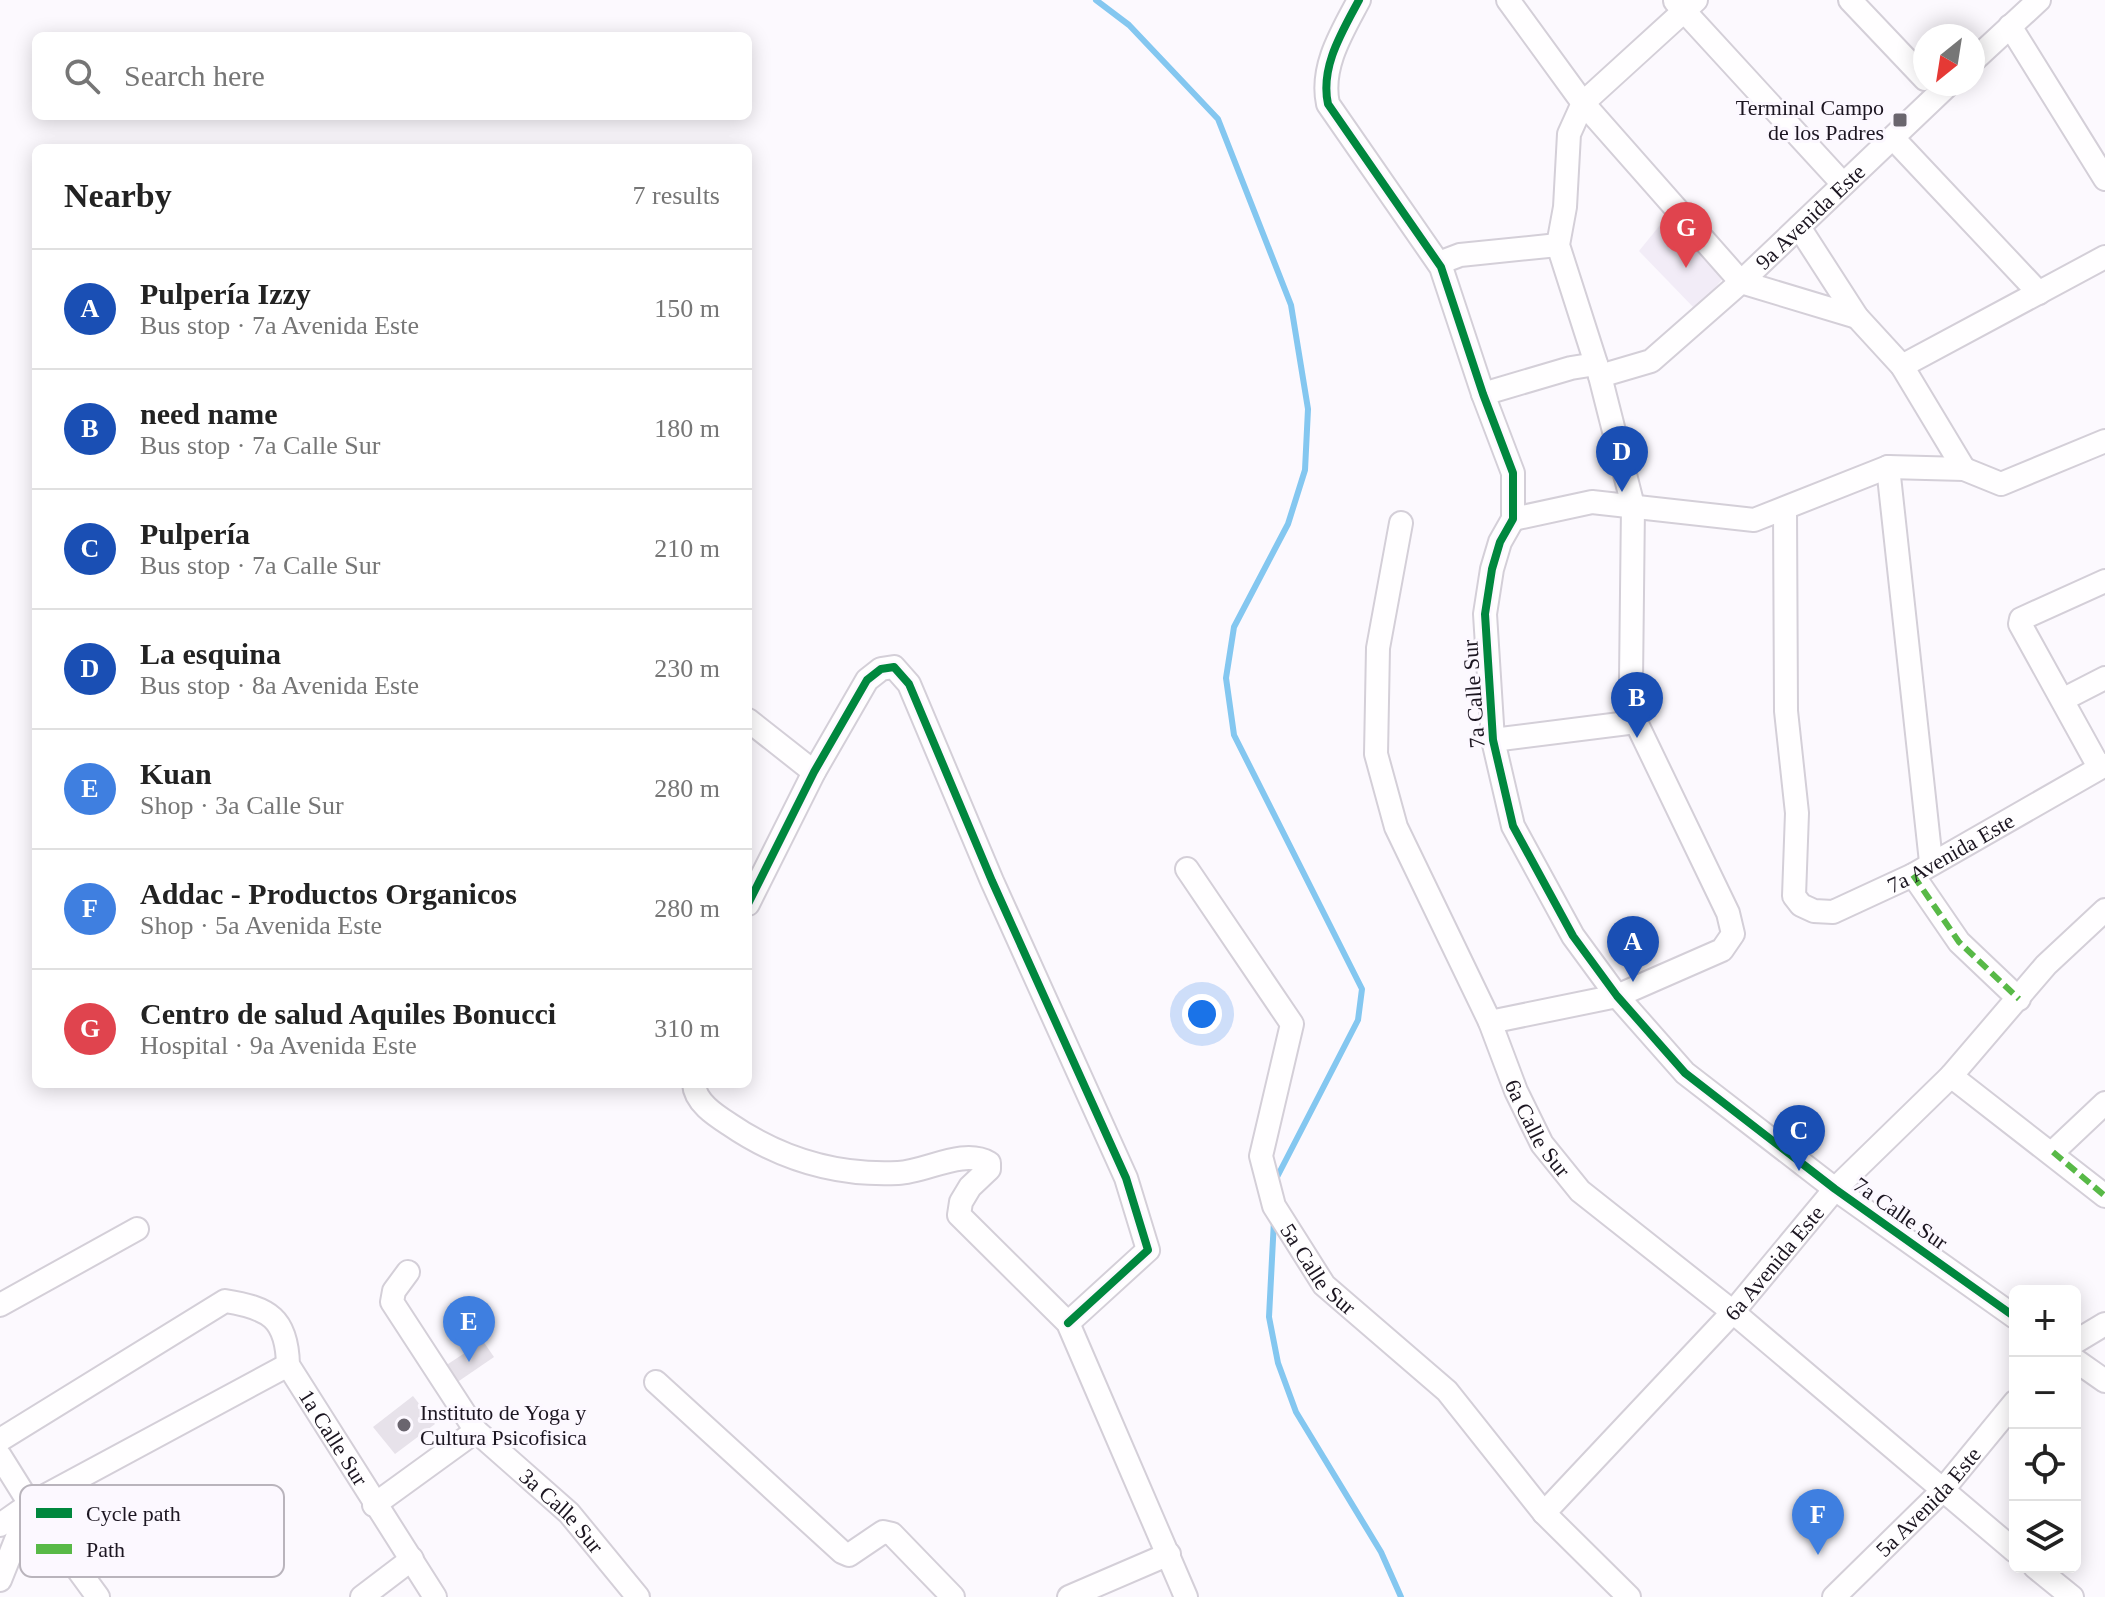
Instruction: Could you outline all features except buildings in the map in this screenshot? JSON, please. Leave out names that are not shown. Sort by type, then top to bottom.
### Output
[{"type":"street","name":"7a Calle Sur","points":[[1359,0],[1328,66],[1325,89],[1328,104],[1439,263],[1513,473],[1513,519],[1500,542],[1492,569],[1485,614],[1493,740],[1513,826],[1573,936],[1617,996],[1685,1073],[1835,1189],[2009,1313]]},
{"type":"street","points":[[1508,0],[1583,103],[1741,282],[1857,317]]},
{"type":"street","points":[[1850,0],[1913,62]]},
{"type":"street","points":[[1985,50],[2031,3]]},
{"type":"street","points":[[1490,1022],[1617,996],[1722,950],[1733,934],[1728,913],[1636,722],[1631,680],[1633,506],[1598,370],[1560,252],[1569,134],[1583,103],[1685,4],[1843,184]]},
{"type":"street","points":[[2010,26],[2105,179]]},
{"type":"street","name":"9a Avenida Este","points":[[1483,394],[1571,368],[1598,370],[1651,361],[1741,282],[1893,138],[1927,96]]},
{"type":"street","points":[[1893,138],[2039,293]]},
{"type":"street","points":[[1799,227],[1857,317],[1902,366],[1964,469]]},
{"type":"street","points":[[1439,263],[1460,255],[1560,252]]},
{"type":"street","points":[[1902,366],[2105,257]]},
{"type":"street","points":[[1513,519],[1592,502],[1754,520],[1888,467],[1964,469],[2001,484],[2105,441]]},
{"type":"street","points":[[1888,467],[1931,862]]},
{"type":"street","name":"7a Avenida Este","points":[[1785,509],[1786,711],[1797,813],[1794,896],[1801,905],[1814,911],[1833,912],[1913,875],[2102,766]]},
{"type":"street","name":"6a Calle Sur","points":[[1401,523],[1378,648],[1376,754],[1396,827],[1490,1022],[1516,1091],[1542,1144],[1580,1191],[1733,1312],[1941,1492],[2009,1546]]},
{"type":"street","points":[[2102,766],[2020,622],[2105,581]]},
{"type":"street","points":[[752,896],[814,772],[867,680],[881,669],[894,667],[903,673],[1126,1178],[1148,1250],[1068,1323]]},
{"type":"street","points":[[2064,699],[2105,678]]},
{"type":"street","points":[[1493,740],[1636,722]]},
{"type":"street","points":[[752,723],[814,772]]},
{"type":"street","name":"5a Calle Sur","points":[[1187,869],[1292,1024],[1261,1156],[1274,1206],[1324,1285],[1447,1391],[1544,1513],[1629,1597]]},
{"type":"street","points":[[1913,875],[1959,942],[2019,999]]},
{"type":"street","name":"6a Avenida Este","points":[[1544,1513],[1733,1312],[1835,1189],[1951,1076],[2046,965],[2105,910]]},
{"type":"street","points":[[1951,1076],[2053,1152],[2105,1196]]},
{"type":"street","points":[[694,1088],[711,1111],[783,1157],[843,1171],[900,1173],[969,1158],[989,1163],[989,1169],[961,1202],[959,1215],[1068,1323],[1186,1597]]},
{"type":"street","points":[[2053,1152],[2105,1103]]},
{"type":"street","points":[[0,1305],[137,1229]]},
{"type":"street","name":"3a Calle Sur","points":[[408,1272],[394,1291],[392,1302],[476,1431],[569,1513],[638,1597]]},
{"type":"street","name":"1a Calle Sur","points":[[0,1440],[225,1301],[252,1305],[272,1315],[283,1330],[288,1365],[435,1597]]},
{"type":"street","points":[[2081,1338],[2105,1324]]},
{"type":"street","points":[[2081,1364],[2105,1381]]},
{"type":"street","points":[[65,1485],[288,1365]]},
{"type":"street","points":[[656,1382],[842,1552],[849,1555],[883,1532],[892,1534],[953,1597]]},
{"type":"street","name":"5a Avenida Este","points":[[1834,1597],[1941,1492],[2009,1409]]},
{"type":"street","points":[[374,1505],[476,1431]]},
{"type":"street","points":[[0,1456],[20,1488]]},
{"type":"street","points":[[0,1525],[20,1511]]},
{"type":"street","points":[[0,1580],[20,1529]]},
{"type":"street","points":[[1069,1597],[1169,1554]]},
{"type":"street","points":[[362,1597],[412,1559]]},
{"type":"street","points":[[2042,1573],[2072,1597]]},
{"type":"street","points":[[83,1577],[98,1597]]},
{"type":"shaded area","points":[[1669,214],[1725,276],[1696,310],[1639,251]]},
{"type":"waterway","points":[[1096,0],[1129,25],[1218,119],[1291,305],[1308,409],[1305,470],[1288,524],[1234,627],[1226,678],[1234,735],[1362,989],[1358,1020],[1275,1181]]},
{"type":"waterway","points":[[1274,1220],[1269,1317],[1278,1363],[1296,1412],[1381,1552],[1401,1597]]},
{"type":"marked path","points":[[1913,875],[1959,942],[2019,999]]},
{"type":"marked path","points":[[2053,1152],[2105,1196]]},
{"type":"cycle path","points":[[1359,0],[1330,63],[1326,90],[1328,104],[1441,267],[1513,473],[1513,519],[1500,542],[1492,569],[1485,614],[1493,740],[1513,826],[1573,936],[1617,996],[1685,1073],[1835,1189],[2009,1313]]},
{"type":"cycle path","points":[[752,896],[814,772],[867,680],[881,669],[894,667],[909,684],[992,881],[1126,1178],[1148,1250],[1068,1323]]},
{"type":"place","name":"Terminal Campo de los Padres","points":[[1900,120]]},
{"type":"place","name":"Centro de salud Aquiles Bonucci","points":[[1686,268]]},
{"type":"place","name":"La esquina","points":[[1622,492]]},
{"type":"place","name":"need name","points":[[1637,738]]},
{"type":"place","name":"Pulpería Izzy","points":[[1633,982]]},
{"type":"place","name":"Pulpería","points":[[1799,1171]]},
{"type":"place","name":"Kuan","points":[[469,1362]]},
{"type":"place","name":"Instituto de Yoga y Cultura Psicofisica","points":[[404,1425]]},
{"type":"place","name":"Addac - Productos Organicos","points":[[1818,1555]]}]
